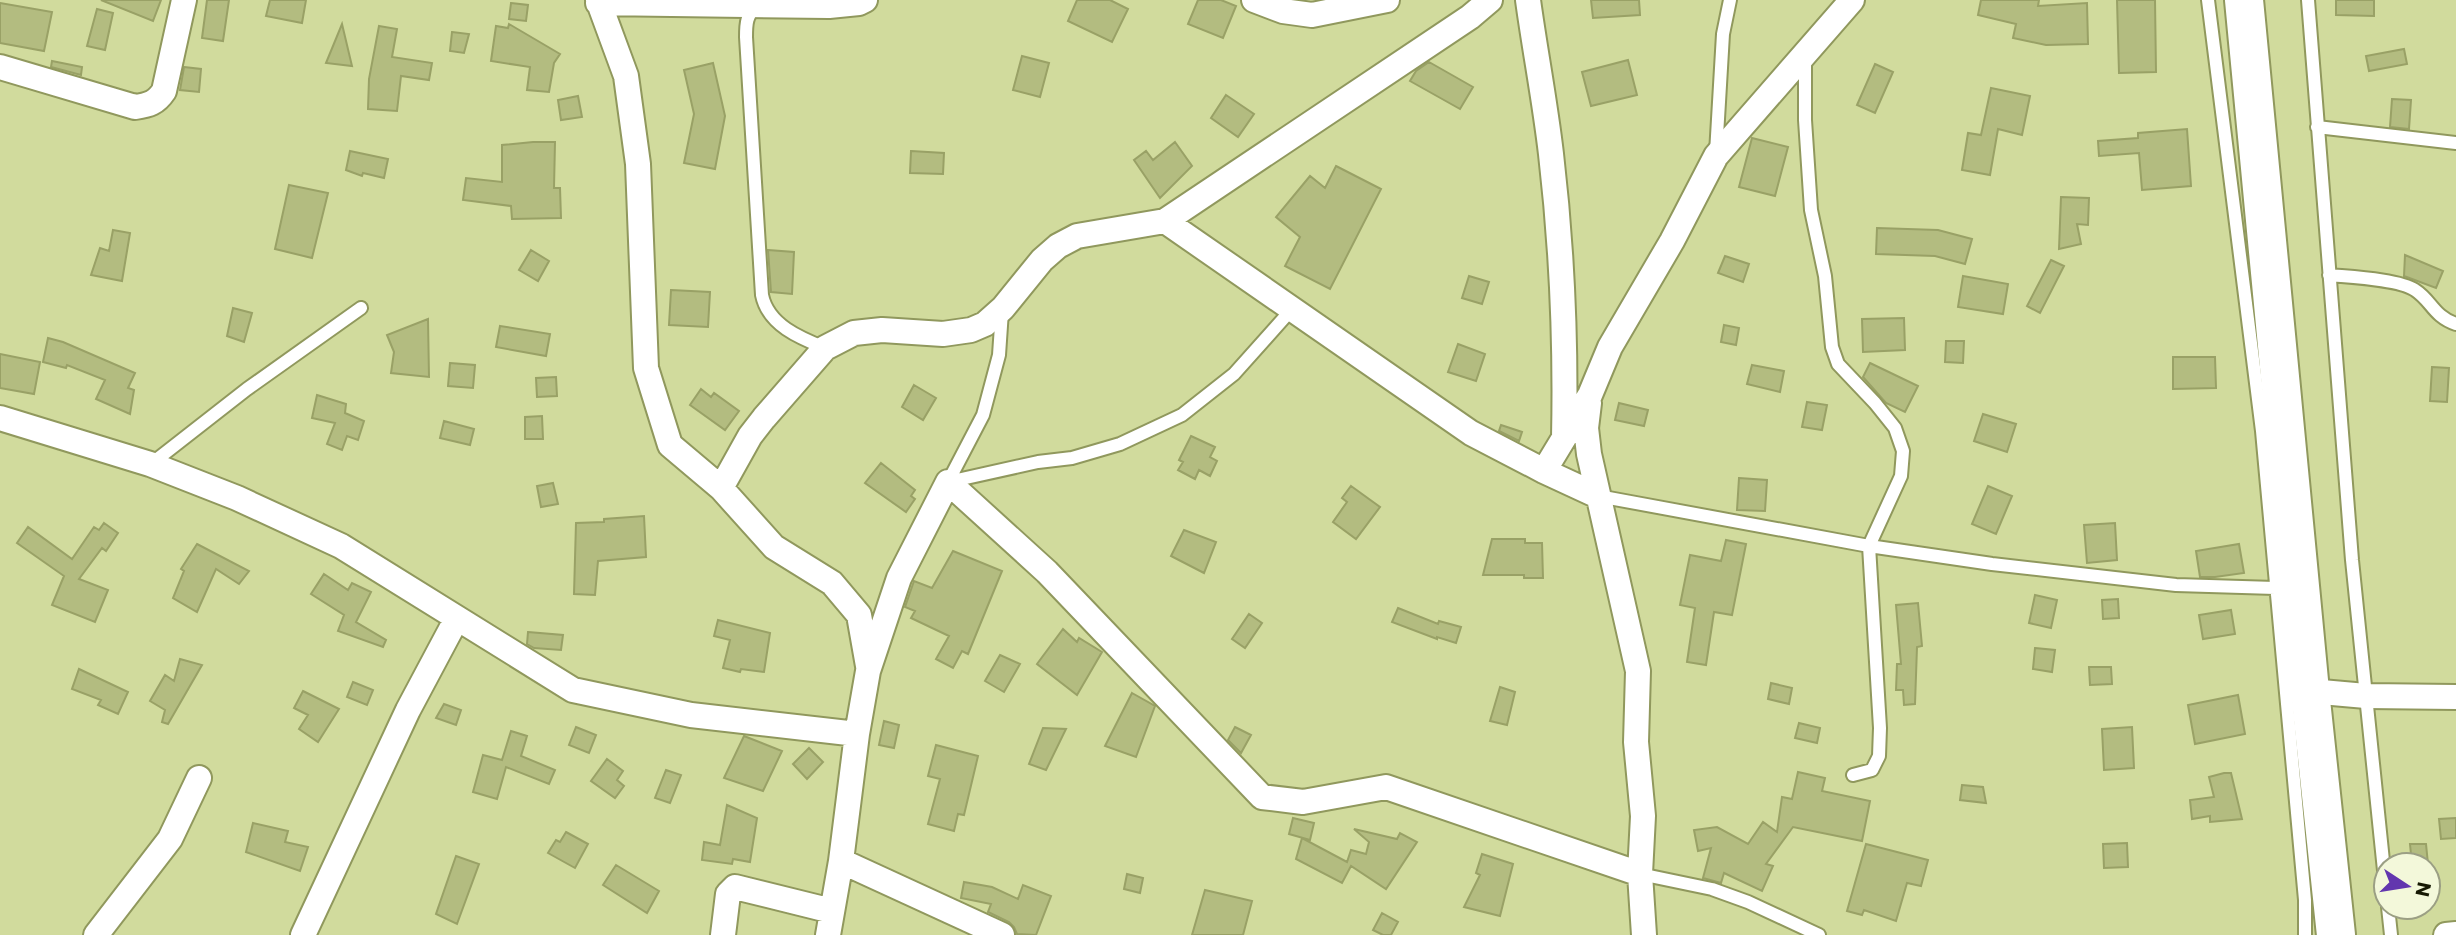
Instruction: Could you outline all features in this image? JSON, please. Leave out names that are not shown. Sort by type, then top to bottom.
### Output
[{"type":"highway","points":[[2244,0],[2336,935]]},
{"type":"street","points":[[0,67],[135,107],[151,104],[164,90],[184,0]]},
{"type":"street","points":[[865,0],[829,6],[598,1],[626,76],[635,141],[646,368],[670,445],[721,488],[774,547],[832,583],[859,615],[869,671]]},
{"type":"street","points":[[1254,0],[1283,11],[1387,0]]},
{"type":"street","points":[[721,488],[750,436],[825,348],[854,333],[882,330],[943,334],[971,330],[985,324],[1003,308],[1042,260],[1058,246],[1077,236],[1165,221],[1490,0]]},
{"type":"street","points":[[1528,0],[1551,153],[1560,249],[1565,379],[1564,439]]},
{"type":"street","points":[[1544,471],[1590,395],[1609,347],[1672,241],[1716,156],[1852,0]]},
{"type":"street","points":[[1165,221],[1471,433],[1598,496]]},
{"type":"street","points":[[1590,395],[1586,440],[1638,671],[1636,742],[1643,816],[1640,874],[1644,935]]},
{"type":"street","points":[[0,418],[150,464],[301,526],[341,546],[573,690],[691,715],[857,734]]},
{"type":"street","points":[[828,935],[841,861],[857,734],[869,671],[899,578],[948,482],[1047,572],[1262,797],[1303,802],[1386,787],[1640,874]]},
{"type":"street","points":[[303,935],[408,710],[457,618]]},
{"type":"street","points":[[2310,691],[2366,696],[2456,697]]},
{"type":"street","points":[[96,935],[170,839],[199,778]]},
{"type":"street","points":[[841,861],[964,927],[1002,935]]},
{"type":"street","points":[[723,935],[728,894],[735,887],[832,911]]},
{"type":"street","points":[[2446,935],[2456,934]]},
{"type":"lane","points":[[1716,156],[1723,34],[1730,0]]},
{"type":"lane","points":[[2208,0],[2262,431],[2305,901],[2305,935]]},
{"type":"lane","points":[[2308,0],[2352,560],[2382,851]]},
{"type":"lane","points":[[762,5],[752,10],[746,21],[746,37],[762,295],[767,311],[785,329],[825,348]]},
{"type":"lane","points":[[1805,54],[1805,120],[1811,210],[1825,276],[1832,347],[1838,364],[1875,402],[1895,428],[1903,451],[1900,476],[1868,546],[1880,727],[1879,756],[1872,770],[1853,775]]},
{"type":"lane","points":[[2317,127],[2456,143]]},
{"type":"lane","points":[[2329,275],[2375,279],[2413,288],[2435,313],[2456,324]]},
{"type":"lane","points":[[150,464],[247,389],[361,308]]},
{"type":"lane","points":[[948,482],[983,415],[999,355],[1003,308]]},
{"type":"lane","points":[[948,482],[1038,462],[1072,458],[1108,448],[1182,415],[1234,374],[1292,309]]},
{"type":"lane","points":[[1598,496],[1868,546],[1992,564],[2176,585],[2276,588]]},
{"type":"lane","points":[[1640,874],[1712,889],[1748,902],[1819,935]]},
{"type":"building","points":[[101,0],[161,0],[153,21]]},
{"type":"building","points":[[207,0],[229,0],[223,41],[202,38]]},
{"type":"building","points":[[270,0],[306,0],[302,23],[266,16]]},
{"type":"building","points":[[1077,0],[1110,0],[1128,9],[1112,42],[1068,21]]},
{"type":"building","points":[[1198,0],[1221,0],[1236,6],[1223,38],[1188,24]]},
{"type":"building","points":[[1591,0],[1639,0],[1640,15],[1593,18]]},
{"type":"building","points":[[1981,0],[2039,0],[2038,6],[2087,3],[2088,44],[2046,45],[2013,38],[2016,24],[1978,15]]},
{"type":"building","points":[[2117,0],[2155,0],[2156,72],[2119,73]]},
{"type":"building","points":[[2336,0],[2374,0],[2374,16],[2336,15]]},
{"type":"building","points":[[0,3],[52,12],[44,51],[0,43]]},
{"type":"building","points":[[511,3],[528,5],[526,21],[509,19]]},
{"type":"building","points":[[97,9],[113,13],[105,50],[87,46]]},
{"type":"building","points":[[342,24],[352,66],[326,63]]},
{"type":"building","points":[[509,24],[560,54],[554,63],[549,92],[527,90],[530,67],[491,61],[496,26],[508,28]]},
{"type":"building","points":[[379,26],[397,29],[392,57],[432,63],[429,80],[401,76],[397,111],[368,109],[369,79]]},
{"type":"building","points":[[452,32],[469,34],[464,53],[450,51]]},
{"type":"building","points":[[2404,49],[2407,64],[2369,71],[2366,56]]},
{"type":"building","points":[[1022,56],[1049,63],[1040,97],[1013,90]]},
{"type":"building","points":[[1628,60],[1637,95],[1591,106],[1582,72]]},
{"type":"building","points":[[52,61],[82,67],[81,75],[51,67]]},
{"type":"building","points":[[1429,62],[1473,87],[1460,109],[1410,81],[1416,71]]},
{"type":"building","points":[[713,63],[725,116],[715,169],[684,163],[694,114],[684,70]]},
{"type":"building","points":[[1875,64],[1893,72],[1875,113],[1857,105]]},
{"type":"building","points":[[184,67],[201,69],[199,92],[180,90]]},
{"type":"building","points":[[1991,88],[2030,96],[2022,135],[1998,129],[1990,175],[1962,170],[1968,133],[1981,135]]},
{"type":"building","points":[[1226,95],[1254,114],[1238,137],[1211,118]]},
{"type":"building","points":[[578,96],[582,117],[561,120],[558,100]]},
{"type":"building","points":[[2392,99],[2411,100],[2409,129],[2390,127]]},
{"type":"building","points":[[2187,129],[2191,186],[2142,190],[2139,153],[2099,156],[2098,141],[2138,138],[2138,133]]},
{"type":"building","points":[[1752,138],[1788,147],[1775,196],[1739,187]]},
{"type":"building","points":[[555,142],[554,188],[560,188],[561,218],[512,219],[511,206],[463,200],[466,178],[502,182],[502,145]]},
{"type":"building","points":[[1175,142],[1192,166],[1160,198],[1134,160],[1146,151],[1153,160]]},
{"type":"building","points":[[350,151],[388,159],[384,178],[363,173],[362,176],[346,170]]},
{"type":"building","points":[[911,151],[944,153],[943,174],[910,173]]},
{"type":"building","points":[[1336,166],[1381,189],[1330,289],[1285,266],[1300,237],[1276,217],[1310,176],[1325,188]]},
{"type":"building","points":[[289,185],[328,193],[312,258],[275,249]]},
{"type":"building","points":[[2061,197],[2089,198],[2088,225],[2077,224],[2081,244],[2059,249]]},
{"type":"building","points":[[1877,228],[1938,230],[1972,239],[1965,264],[1935,256],[1876,254]]},
{"type":"building","points":[[113,230],[130,233],[122,281],[91,275],[100,248],[109,251]]},
{"type":"building","points":[[531,250],[549,261],[538,281],[519,270]]},
{"type":"building","points":[[768,250],[794,252],[792,294],[771,292]]},
{"type":"building","points":[[2405,255],[2443,271],[2436,288],[2404,276]]},
{"type":"building","points":[[1725,256],[1749,264],[1743,282],[1718,273]]},
{"type":"building","points":[[2051,260],[2064,266],[2040,313],[2027,306]]},
{"type":"building","points":[[1469,276],[1489,282],[1482,304],[1462,298]]},
{"type":"building","points":[[1963,276],[2008,284],[2003,314],[1958,307]]},
{"type":"building","points":[[671,290],[710,292],[708,327],[669,325]]},
{"type":"building","points":[[233,308],[252,313],[244,342],[227,336]]},
{"type":"building","points":[[1904,318],[1905,350],[1863,352],[1862,319]]},
{"type":"building","points":[[428,319],[429,377],[391,373],[394,352],[387,335]]},
{"type":"building","points":[[1724,325],[1739,328],[1736,345],[1721,342]]},
{"type":"building","points":[[500,326],[550,334],[546,356],[496,347]]},
{"type":"building","points":[[48,338],[135,373],[128,388],[134,390],[130,414],[96,399],[105,380],[67,365],[66,368],[43,362]]},
{"type":"building","points":[[1946,341],[1964,341],[1963,363],[1945,362]]},
{"type":"building","points":[[1458,344],[1485,354],[1476,381],[1448,372]]},
{"type":"building","points":[[0,354],[40,362],[34,394],[0,388]]},
{"type":"building","points":[[2173,357],[2215,357],[2216,388],[2173,389]]},
{"type":"building","points":[[450,363],[475,365],[473,388],[448,386]]},
{"type":"building","points":[[1870,363],[1918,386],[1905,412],[1886,403],[1863,377]]},
{"type":"building","points":[[1752,365],[1784,371],[1780,392],[1747,384]]},
{"type":"building","points":[[2432,367],[2449,368],[2447,402],[2430,401]]},
{"type":"building","points":[[556,377],[557,396],[537,397],[536,378]]},
{"type":"building","points":[[914,385],[936,398],[923,420],[902,407]]},
{"type":"building","points":[[701,389],[711,397],[714,393],[739,411],[725,430],[690,405]]},
{"type":"building","points":[[317,395],[346,404],[345,413],[364,421],[358,440],[347,436],[342,450],[327,444],[335,423],[312,418]]},
{"type":"building","points":[[1807,402],[1827,405],[1822,430],[1802,427]]},
{"type":"building","points":[[1619,403],[1648,410],[1644,426],[1615,420]]},
{"type":"building","points":[[1983,414],[2016,424],[2007,452],[1974,441]]},
{"type":"building","points":[[542,416],[543,439],[525,439],[525,417]]},
{"type":"building","points":[[444,421],[474,429],[470,445],[440,438]]},
{"type":"building","points":[[1501,425],[1522,432],[1519,441],[1499,431]]},
{"type":"building","points":[[1191,436],[1215,447],[1210,457],[1217,461],[1210,476],[1199,470],[1195,479],[1178,470],[1183,462],[1179,460]]},
{"type":"building","points":[[881,463],[915,490],[911,496],[915,499],[906,512],[865,483]]},
{"type":"building","points":[[1739,478],[1767,480],[1765,511],[1737,510]]},
{"type":"building","points":[[553,483],[558,504],[541,507],[537,486]]},
{"type":"building","points":[[1351,486],[1380,507],[1356,539],[1333,522],[1347,502],[1342,498]]},
{"type":"building","points":[[1988,486],[2012,496],[1996,534],[1972,524]]},
{"type":"building","points":[[644,516],[646,557],[598,561],[595,595],[574,594],[576,523]]},
{"type":"building","points":[[104,523],[118,533],[106,551],[102,548],[79,579],[108,590],[95,622],[52,605],[64,576],[17,543],[28,527],[72,559],[94,527],[99,530]]},
{"type":"building","points":[[2115,523],[2117,560],[2087,563],[2084,525]]},
{"type":"building","points":[[1184,530],[1216,542],[1204,573],[1171,556]]},
{"type":"building","points":[[1492,539],[1525,539],[1525,543],[1542,543],[1543,578],[1483,575]]},
{"type":"building","points":[[1726,540],[1746,544],[1732,615],[1714,612],[1706,665],[1687,662],[1695,608],[1680,605],[1690,555],[1721,561]]},
{"type":"building","points":[[197,544],[249,571],[239,584],[216,569],[197,612],[173,598],[184,571],[181,569]]},
{"type":"building","points":[[2239,544],[2244,573],[2200,577],[2196,551]]},
{"type":"building","points":[[953,551],[1002,571],[968,654],[962,651],[953,668],[936,659],[949,636],[911,618],[915,611],[905,607],[914,581],[932,588]]},
{"type":"building","points":[[324,574],[348,590],[352,583],[371,592],[356,622],[386,640],[383,647],[338,631],[344,615],[311,594]]},
{"type":"building","points":[[2035,595],[2057,600],[2051,628],[2029,623]]},
{"type":"building","points":[[2118,599],[2119,618],[2103,619],[2102,600]]},
{"type":"building","points":[[1918,603],[1922,646],[1917,647],[1915,704],[1904,705],[1903,690],[1896,690],[1897,664],[1901,664],[1896,605]]},
{"type":"building","points":[[1398,608],[1438,624],[1439,621],[1461,627],[1456,643],[1437,639],[1392,622]]},
{"type":"building","points":[[2231,610],[2235,634],[2203,639],[2199,615]]},
{"type":"building","points":[[1249,614],[1262,623],[1245,648],[1232,639]]},
{"type":"building","points":[[718,620],[770,633],[764,672],[741,669],[740,672],[723,668],[730,640],[714,636]]},
{"type":"building","points":[[1063,629],[1077,642],[1079,638],[1102,652],[1077,695],[1037,664]]},
{"type":"building","points":[[528,632],[563,635],[561,650],[534,648],[527,644]]},
{"type":"building","points":[[2035,648],[2055,650],[2052,672],[2033,669]]},
{"type":"building","points":[[1000,655],[1020,664],[1004,692],[985,681]]},
{"type":"building","points":[[180,659],[202,665],[168,724],[162,722],[165,710],[150,701],[165,675],[174,681]]},
{"type":"building","points":[[2089,667],[2111,667],[2112,684],[2090,685]]},
{"type":"building","points":[[79,669],[128,692],[118,714],[98,705],[101,700],[72,689]]},
{"type":"building","points":[[353,682],[373,690],[367,705],[347,697]]},
{"type":"building","points":[[1771,683],[1792,688],[1789,704],[1768,699]]},
{"type":"building","points":[[1500,687],[1515,692],[1507,725],[1490,721]]},
{"type":"building","points":[[303,691],[339,709],[318,742],[299,729],[308,715],[294,708]]},
{"type":"building","points":[[1132,693],[1155,706],[1136,757],[1105,746]]},
{"type":"building","points":[[2238,695],[2245,734],[2195,744],[2188,705]]},
{"type":"building","points":[[444,704],[461,710],[456,725],[436,718]]},
{"type":"building","points":[[884,721],[899,725],[894,748],[879,745]]},
{"type":"building","points":[[1799,723],[1820,728],[1817,743],[1795,738]]},
{"type":"building","points":[[576,727],[596,735],[589,753],[569,745]]},
{"type":"building","points":[[1235,727],[1251,735],[1241,753],[1228,740]]},
{"type":"building","points":[[2132,727],[2134,768],[2104,770],[2102,729]]},
{"type":"building","points":[[1043,728],[1066,729],[1046,770],[1029,764]]},
{"type":"building","points":[[511,731],[527,736],[521,756],[555,770],[549,784],[506,767],[497,799],[473,792],[483,755],[502,760]]},
{"type":"building","points":[[744,736],[782,751],[763,791],[724,778]]},
{"type":"building","points":[[936,745],[978,756],[964,815],[958,814],[954,831],[928,824],[940,779],[928,776]]},
{"type":"building","points":[[809,748],[823,762],[807,779],[793,764]]},
{"type":"building","points":[[607,759],[623,771],[617,780],[624,786],[615,798],[591,781]]},
{"type":"building","points":[[666,770],[681,775],[670,803],[655,798]]},
{"type":"building","points":[[1798,772],[1825,778],[1822,791],[1870,801],[1862,841],[1793,827],[1766,864],[1773,866],[1762,891],[1724,873],[1721,883],[1703,878],[1711,848],[1698,851],[1694,830],[1717,827],[1748,844],[1763,822],[1777,832],[1782,797],[1792,799]]},
{"type":"building","points":[[2231,773],[2242,819],[2210,822],[2210,816],[2192,819],[2190,800],[2214,797],[2209,777]]},
{"type":"building","points":[[1962,785],[1983,787],[1986,803],[1960,800]]},
{"type":"building","points":[[727,805],[757,818],[750,862],[733,859],[732,864],[702,860],[704,842],[720,845]]},
{"type":"building","points":[[1293,818],[1314,823],[1310,840],[1289,834]]},
{"type":"building","points":[[2456,818],[2456,838],[2441,839],[2439,819]]},
{"type":"building","points":[[253,823],[288,831],[285,842],[308,847],[300,871],[246,852]]},
{"type":"building","points":[[1354,829],[1397,839],[1400,833],[1417,842],[1386,889],[1351,866],[1342,883],[1296,859],[1302,838],[1347,862],[1351,850],[1366,854],[1369,842]]},
{"type":"building","points":[[566,832],[588,844],[575,868],[548,853],[556,840],[560,842]]},
{"type":"building","points":[[2127,843],[2128,867],[2104,868],[2103,844]]},
{"type":"building","points":[[1866,844],[1928,860],[1921,886],[1907,883],[1896,921],[1864,910],[1862,915],[1847,911]]},
{"type":"building","points":[[2410,844],[2426,844],[2427,851],[2411,851]]},
{"type":"building","points":[[1482,854],[1513,864],[1500,916],[1464,907],[1480,875],[1476,873]]},
{"type":"building","points":[[456,856],[479,864],[457,924],[436,914]]},
{"type":"building","points":[[616,865],[659,891],[647,913],[603,885]]},
{"type":"building","points":[[1127,874],[1143,878],[1140,893],[1124,889]]},
{"type":"building","points":[[964,882],[992,887],[1018,899],[1023,885],[1051,896],[1036,935],[1017,934],[1009,922],[988,912],[991,904],[961,898]]},
{"type":"building","points":[[1205,890],[1252,901],[1243,935],[1192,935]]},
{"type":"building","points":[[1382,913],[1398,922],[1391,935],[1383,935],[1373,930]]}]
